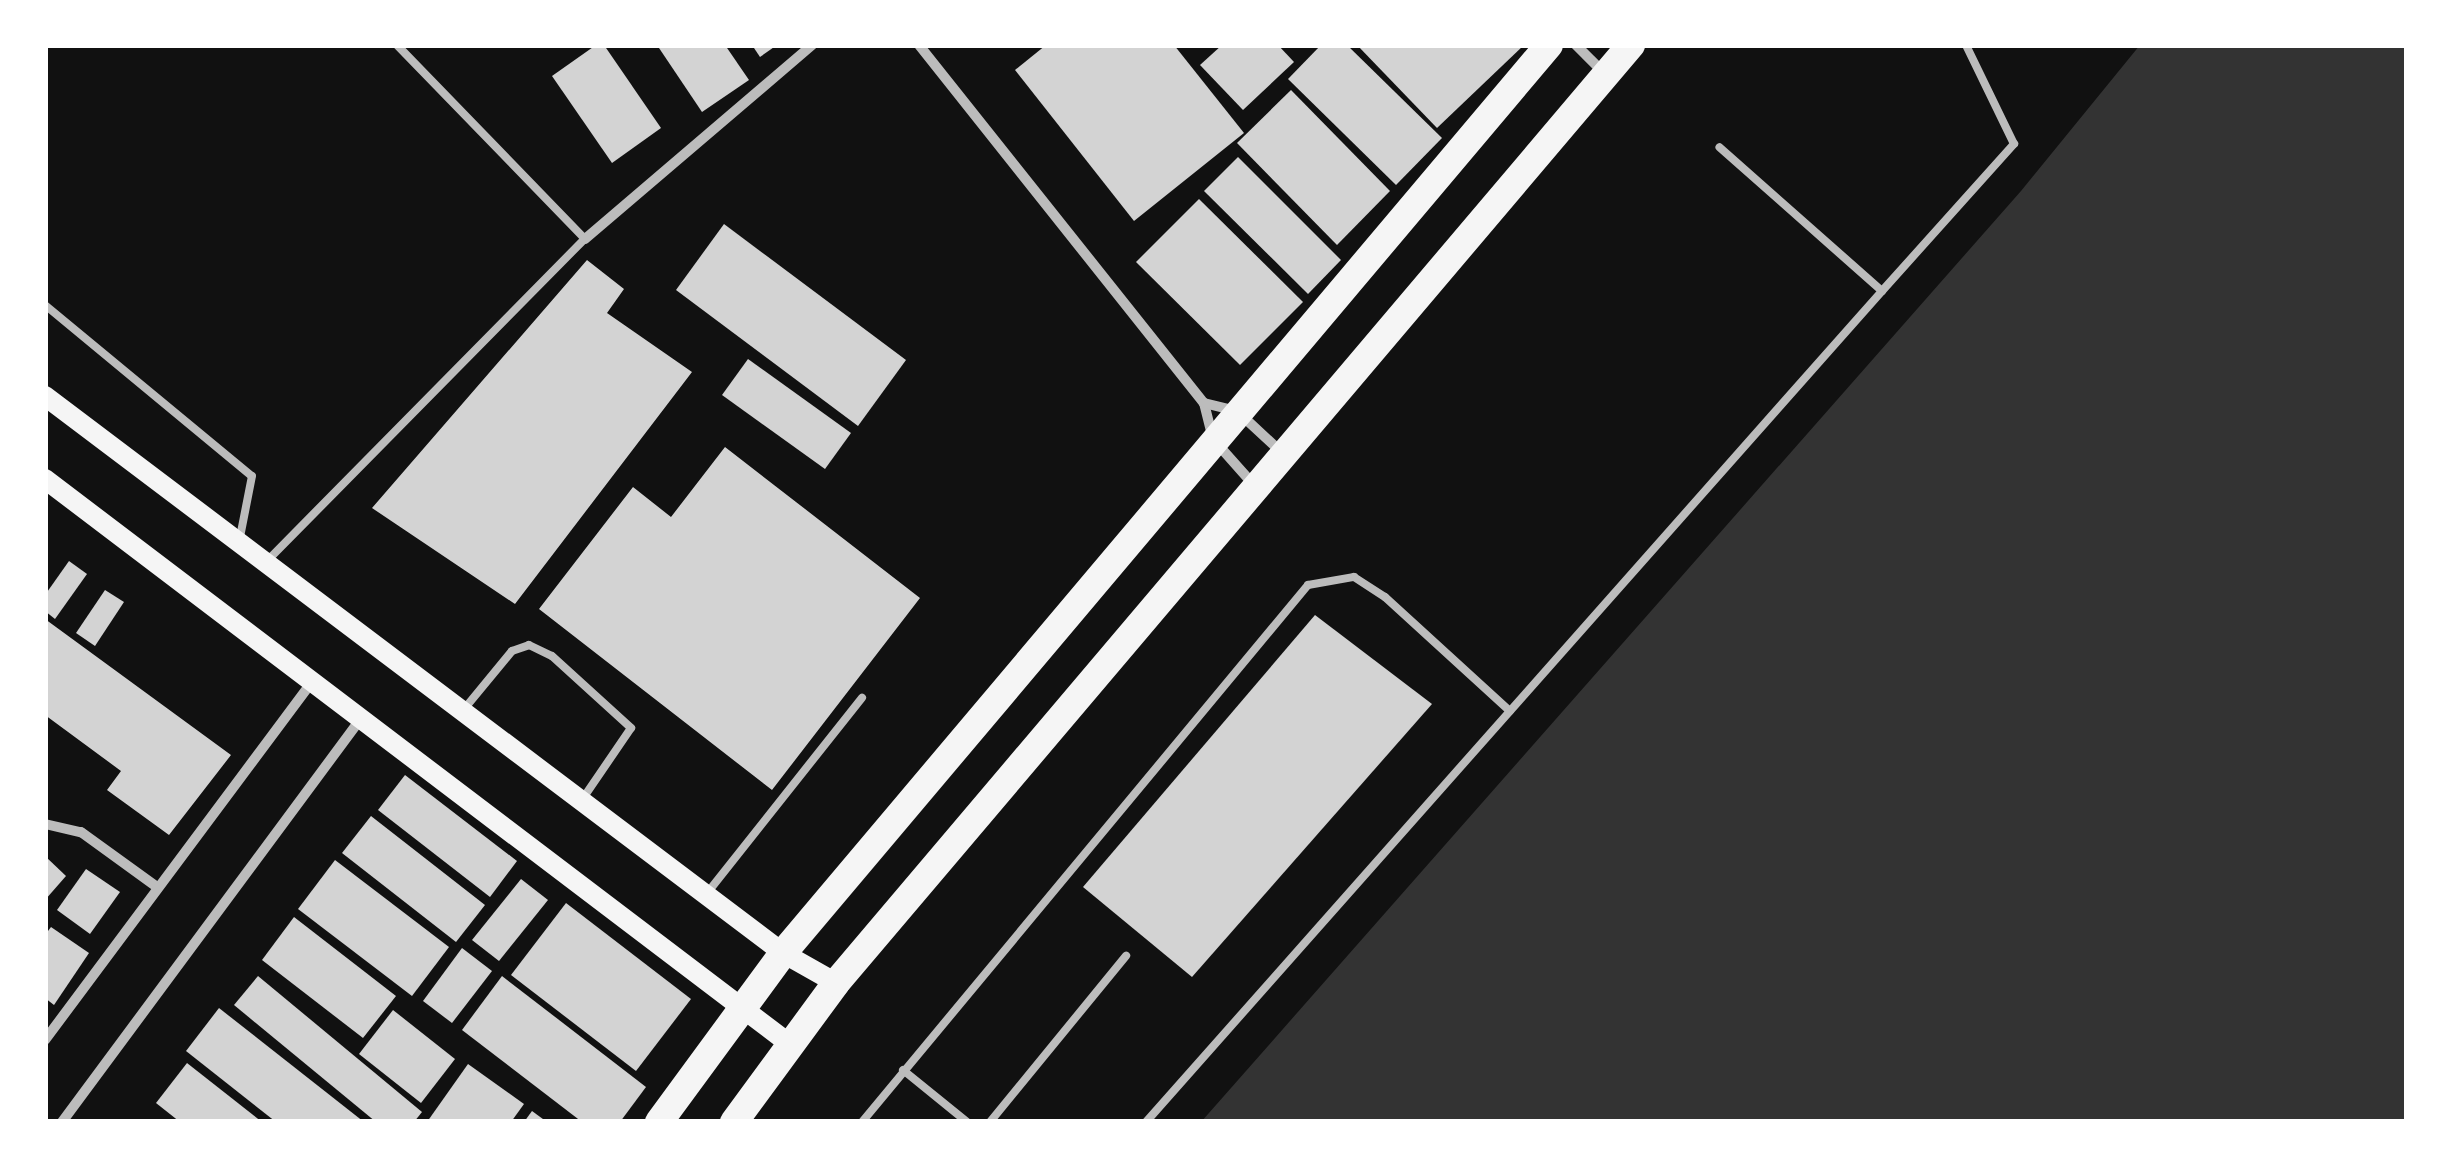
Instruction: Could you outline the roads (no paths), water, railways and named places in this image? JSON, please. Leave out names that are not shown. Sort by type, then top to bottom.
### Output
[{"type":"highway","points":[[659,1122],[783,954],[1213,439],[1549,45]]},
{"type":"highway","points":[[734,1122],[836,983],[1252,484],[1603,72],[1631,45]]},
{"type":"main road","points":[[45,396],[238,545],[708,892],[783,954],[836,983]]},
{"type":"main road","points":[[45,479],[363,716],[740,1011],[792,1045]]},
{"type":"street","points":[[585,239],[812,45]]},
{"type":"street","points":[[919,45],[1204,402],[1213,439],[1252,484]]},
{"type":"street","points":[[1576,45],[1603,72]]},
{"type":"street","points":[[1204,402],[1238,412],[1280,451]]},
{"type":"street","points":[[45,1040],[314,679]]},
{"type":"street","points":[[62,1122],[363,716]]},
{"type":"street","points":[[45,824],[81,832],[157,887]]},
{"type":"lane","points":[[264,564],[585,239],[397,45]]},
{"type":"lane","points":[[1146,1122],[2014,144],[1966,45]]},
{"type":"lane","points":[[1718,147],[1882,291]]},
{"type":"lane","points":[[45,304],[252,476],[238,545]]},
{"type":"lane","points":[[862,1122],[1308,585],[1354,577],[1385,597],[1510,711]]},
{"type":"lane","points":[[462,712],[512,651],[529,645],[552,656],[632,728],[582,800]]},
{"type":"lane","points":[[708,892],[862,698]]},
{"type":"lane","points":[[990,1122],[1126,956]]},
{"type":"lane","points":[[903,1070],[968,1122]]}]
